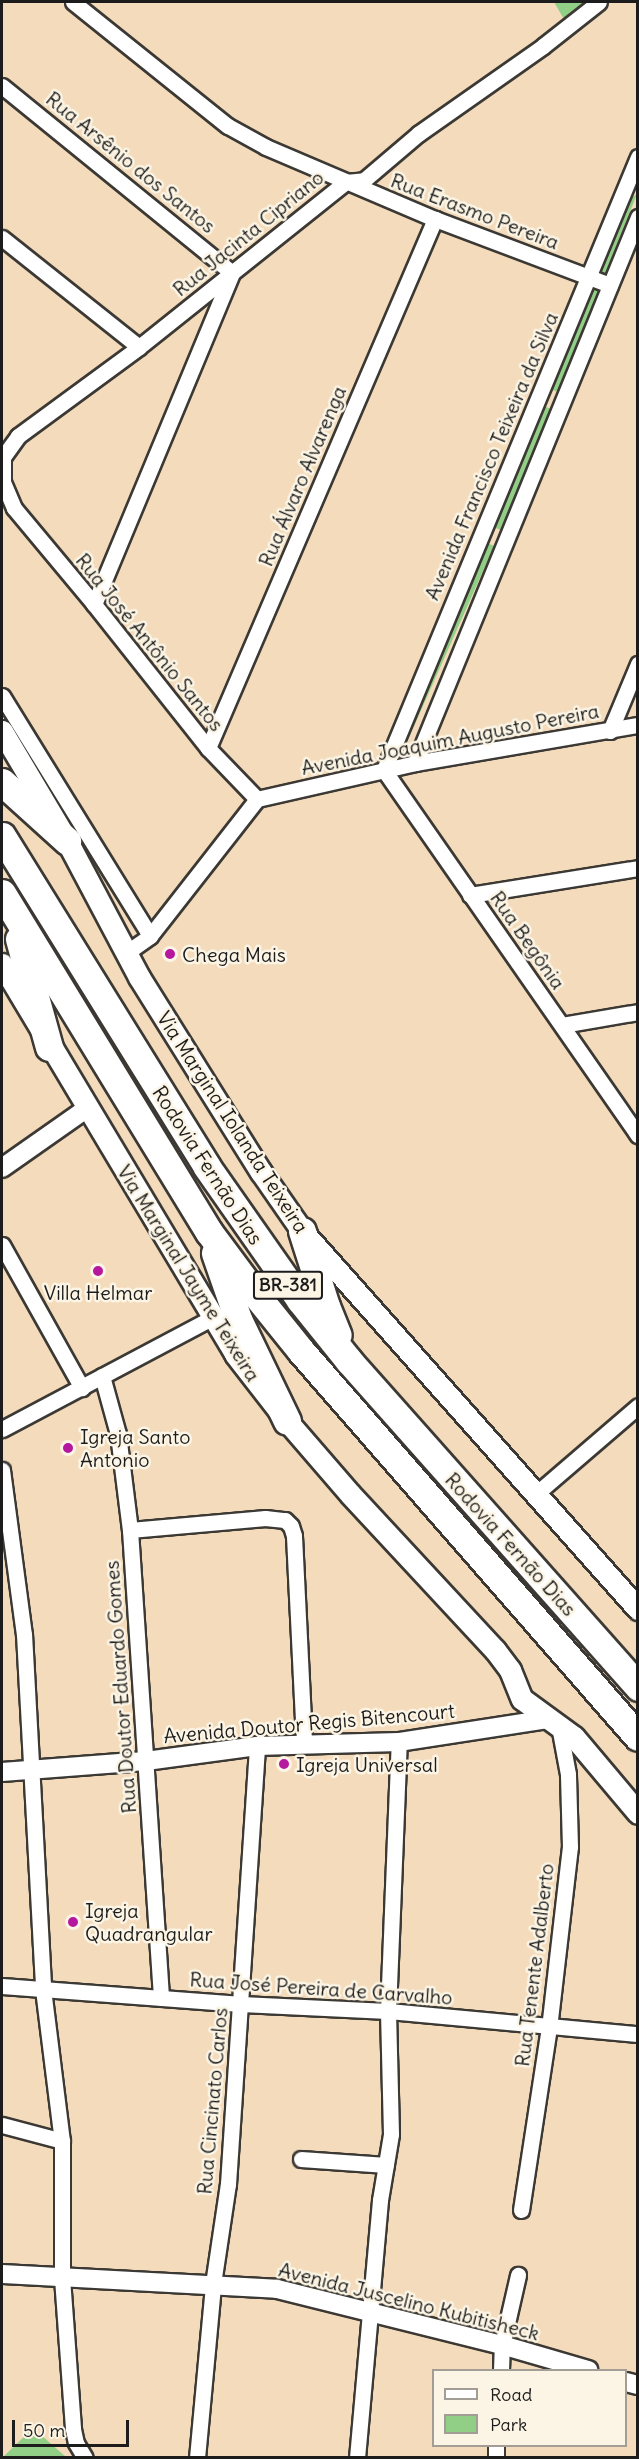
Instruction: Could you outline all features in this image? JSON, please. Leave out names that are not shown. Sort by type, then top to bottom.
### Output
[{"type":"highway","points":[[2,782],[67,841]]},
{"type":"highway","name":"Rodovia Fernão Dias","points":[[2,836],[239,1216],[300,1300],[349,1361],[633,1680]]},
{"type":"highway","points":[[5,900],[49,1047]]},
{"type":"highway","name":"Rodovia Fernão Dias","points":[[5,900],[209,1232],[301,1351],[638,1737]]},
{"type":"highway","points":[[302,1231],[326,1306],[349,1361]]},
{"type":"highway","points":[[209,1232],[238,1319],[287,1421]]},
{"type":"main road","name":"Via Marginal Iolanda Teixeira","points":[[2,731],[67,841],[139,977],[250,1154],[302,1231],[638,1609]]},
{"type":"main road","name":"Via Marginal Jayme Teixeira","points":[[2,964],[49,1047],[235,1354],[287,1421],[350,1494],[495,1650],[510,1670],[522,1699],[560,1728],[638,1813]]},
{"type":"street","name":"Rua Erasmo Pereira","points":[[73,2],[228,126],[267,147],[435,219],[610,285]]},
{"type":"street","name":"Rua Jacinta Cipriano","points":[[14,508],[3,482],[2,468],[3,457],[13,441],[139,347],[346,182],[364,180],[418,134],[543,46],[599,2]]},
{"type":"street","name":"Rua Arsênio dos Santos","points":[[2,86],[232,273]]},
{"type":"street","name":"Avenida Francisco Teixeira da Silva","points":[[384,770],[588,277],[631,188],[638,158]]},
{"type":"street","points":[[415,763],[638,217]]},
{"type":"street","name":"Rua Álvaro Alvarenga","points":[[208,748],[435,219]]},
{"type":"street","points":[[2,238],[139,347]]},
{"type":"street","points":[[94,604],[232,273]]},
{"type":"street","points":[[540,392],[562,401]]},
{"type":"street","name":"Rua José Antônio Santos","points":[[14,508],[94,604],[208,748],[257,799]]},
{"type":"street","points":[[482,532],[505,542]]},
{"type":"street","points":[[610,730],[638,664]]},
{"type":"street","points":[[2,696],[150,936]]},
{"type":"street","name":"Avenida Joaquim Augusto Pereira","points":[[257,799],[415,763],[638,725]]},
{"type":"street","name":"Rua Begônia","points":[[384,770],[638,1135]]},
{"type":"street","points":[[126,953],[150,936],[257,799]]},
{"type":"street","points":[[470,895],[638,868]]},
{"type":"street","points":[[562,1025],[638,1012]]},
{"type":"street","points":[[2,1168],[86,1108]]},
{"type":"street","points":[[2,1245],[82,1388]]},
{"type":"street","points":[[2,1429],[212,1318]]},
{"type":"street","name":"Rua Doutor Eduardo Gomes","points":[[102,1376],[118,1434],[130,1530],[161,1998]]},
{"type":"street","points":[[537,1493],[638,1406]]},
{"type":"street","points":[[2,1470],[24,1634],[43,1989],[62,2141],[62,2278],[73,2429],[76,2443],[86,2457]]},
{"type":"street","points":[[130,1530],[276,1518],[291,1526],[294,1536],[304,1744]]},
{"type":"street","name":"Avenida Doutor Regis Bitencourt","points":[[2,1772],[146,1761],[257,1746],[399,1742],[560,1728]]},
{"type":"street","name":"Rua Tenente Adalberto","points":[[521,2210],[549,2028],[570,1847],[568,1773],[560,1728]]},
{"type":"street","points":[[357,2457],[369,2314],[391,2134],[388,2011],[399,1742]]},
{"type":"street","name":"Rua Cincinato Carlos","points":[[196,2457],[213,2284],[228,2184],[257,1746]]},
{"type":"street","name":"Rua José Pereira de Carvalho","points":[[2,1986],[241,2004],[388,2011],[549,2028],[638,2034]]},
{"type":"street","points":[[2,2125],[62,2141]]},
{"type":"street","points":[[301,2158],[386,2164]]},
{"type":"street","name":"Avenida Juscelino Kubitisheck","points":[[2,2274],[251,2286],[310,2295],[369,2314],[502,2345],[585,2369]]},
{"type":"street","points":[[501,2369],[502,2345],[518,2275]]},
{"type":"green space","points":[[554,2],[590,2],[565,21]]},
{"type":"green space","points":[[637,194],[605,274],[598,272],[627,201]]},
{"type":"green space","points":[[589,286],[599,290],[558,392],[548,388]]},
{"type":"green space","points":[[541,405],[551,409],[502,531],[492,526]]},
{"type":"green space","points":[[485,542],[494,546],[401,756],[391,752]]},
{"type":"green space","points":[[30,2431],[41,2435],[66,2457],[3,2457]]},
{"type":"place","name":"Chega Mais","points":[[170,954]]},
{"type":"place","name":"Villa Helmar","points":[[98,1271]]},
{"type":"place","name":"Igreja Santo Antonio","points":[[68,1448]]},
{"type":"place","name":"Igreja Universal","points":[[284,1764]]},
{"type":"place","name":"Igreja Quadrangular","points":[[73,1922]]}]
